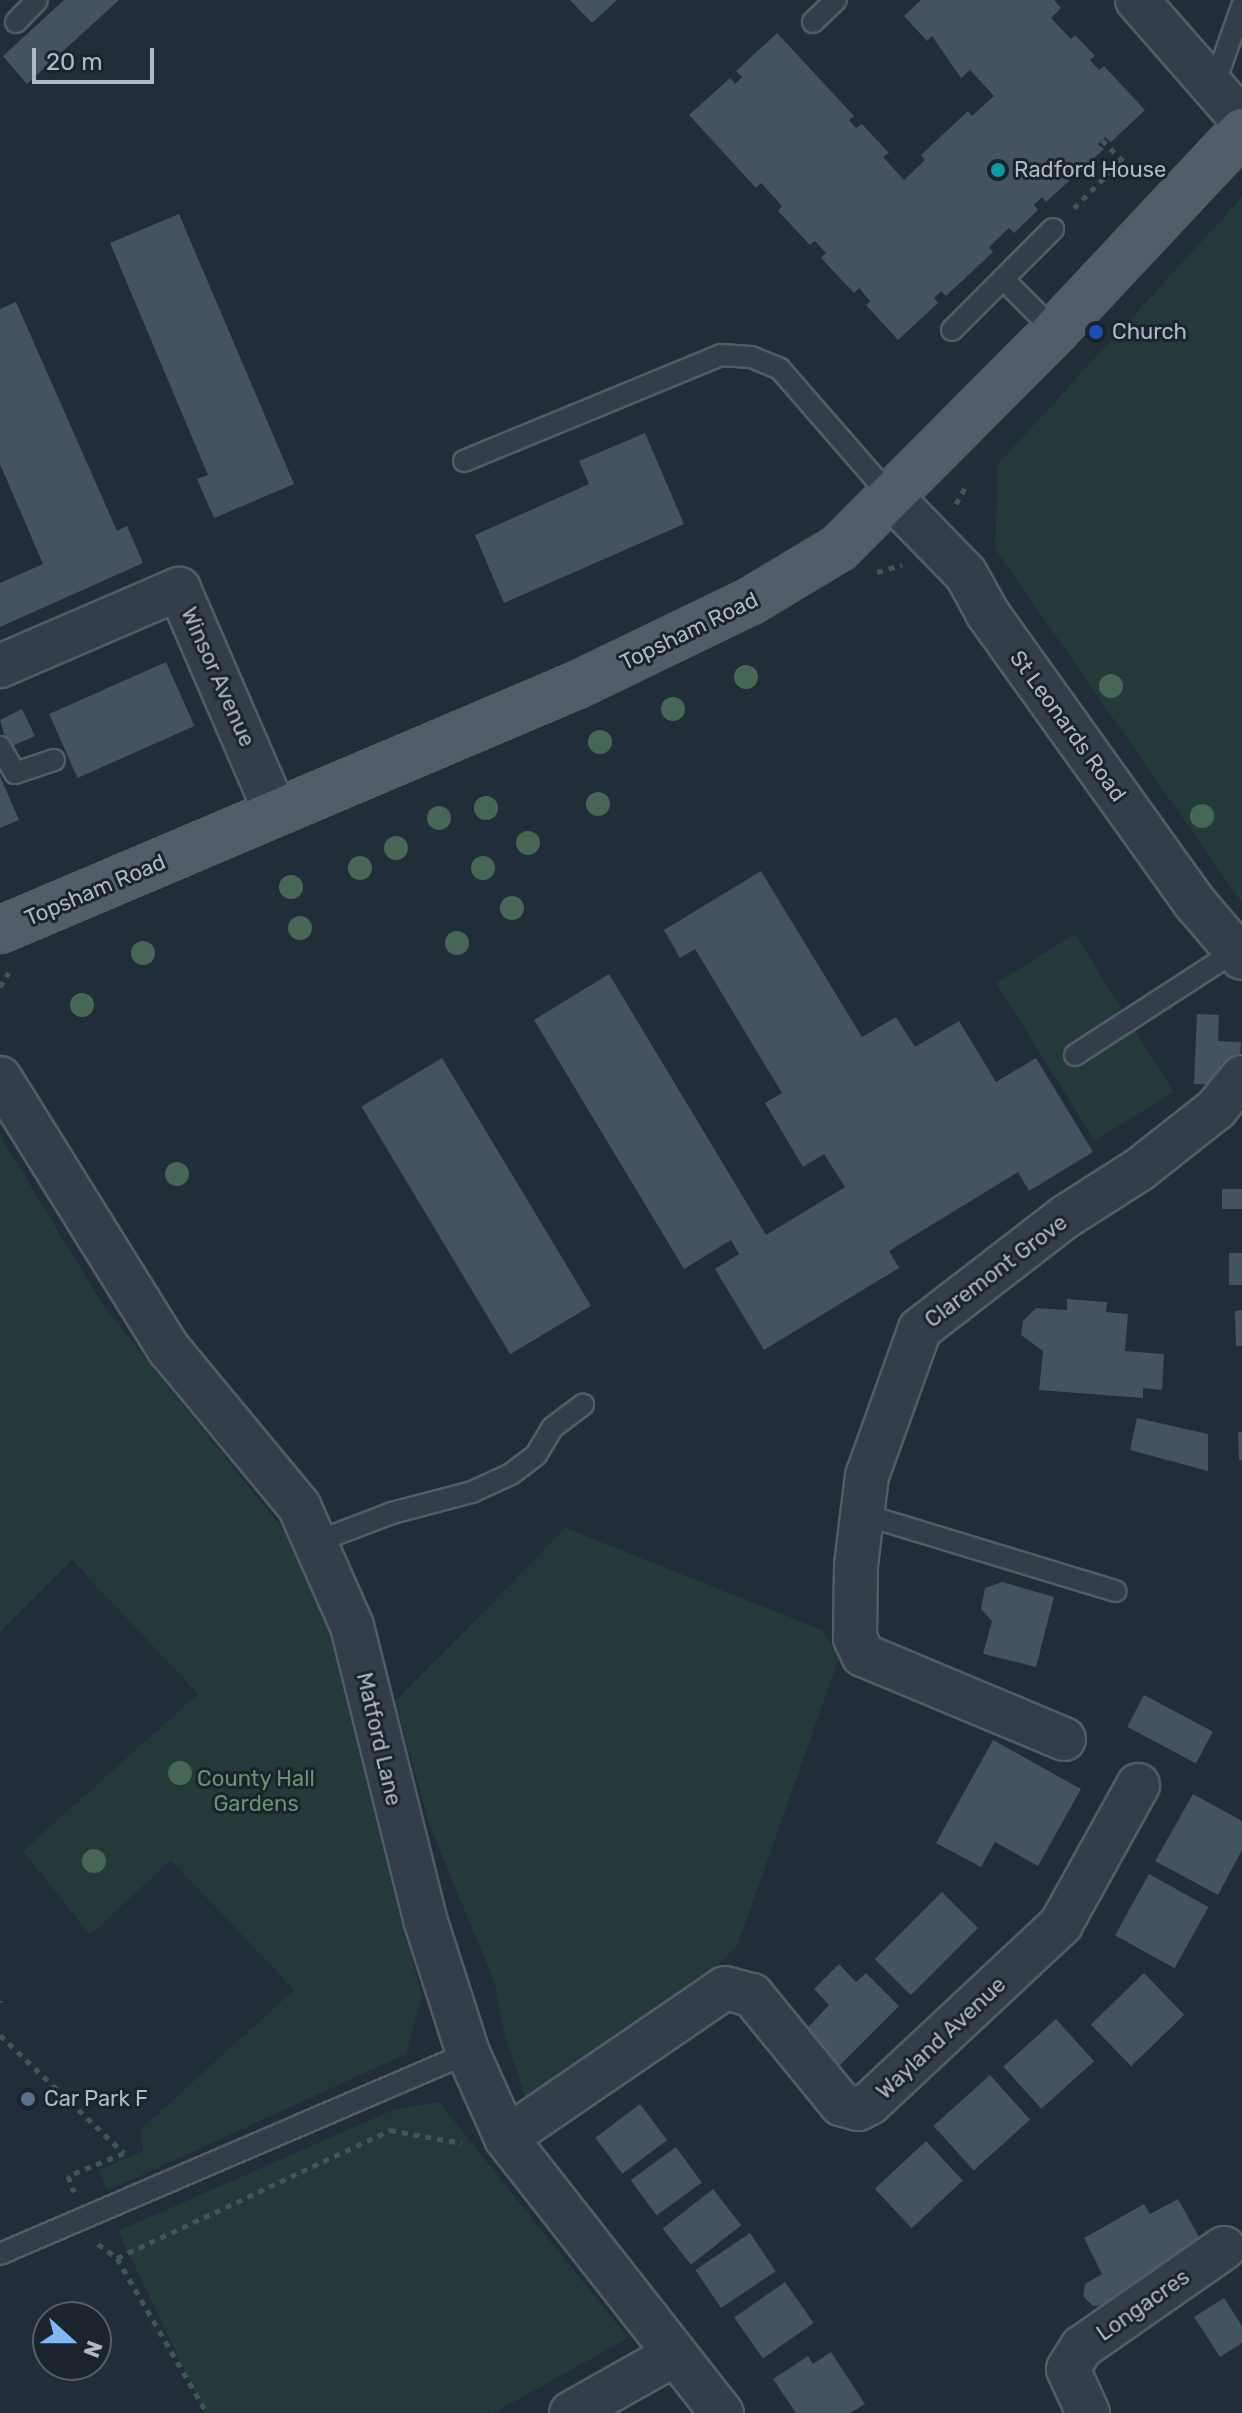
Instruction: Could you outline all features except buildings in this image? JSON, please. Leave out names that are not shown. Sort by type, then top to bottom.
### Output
[{"type":"main road","name":"Topsham Road","points":[[0,930],[577,685],[749,602],[839,548],[1055,331],[1242,131]]},
{"type":"street","points":[[1137,0],[1242,120]]},
{"type":"street","name":"St Leonards Road","points":[[892,498],[966,574],[988,614],[1239,955]]},
{"type":"street","name":"Winsor Avenue","points":[[0,666],[179,589],[276,813]]},
{"type":"street","name":"Claremont Grove","points":[[1064,1739],[863,1655],[855,1638],[867,1476],[920,1329],[1065,1217],[1140,1169],[1216,1109],[1242,1077]]},
{"type":"street","name":"Matford Lane","points":[[0,1078],[169,1349],[299,1506],[316,1542],[352,1626],[399,1823],[468,2053],[486,2141],[722,2413]]},
{"type":"street","name":"Wayland Avenue","points":[[486,2141],[725,1988],[752,1995],[841,2104],[858,2109],[870,2103],[1061,1924],[1138,1785]]},
{"type":"street","name":"Longacres","points":[[1088,2413],[1068,2369],[1082,2347],[1224,2248]]},
{"type":"street","points":[[571,2413],[672,2356]]},
{"type":"lane","points":[[16,22],[37,0]]},
{"type":"lane","points":[[813,22],[836,0]]},
{"type":"lane","points":[[1213,88],[1242,6]]},
{"type":"lane","points":[[952,330],[1053,229]]},
{"type":"lane","points":[[1003,279],[1055,331]]},
{"type":"lane","points":[[464,461],[721,355],[751,357],[780,369],[892,498]]},
{"type":"lane","points":[[0,747],[15,773],[54,760]]},
{"type":"lane","points":[[1075,1055],[1239,955]]},
{"type":"lane","points":[[316,1542],[392,1513],[472,1492],[511,1474],[536,1455],[552,1428],[583,1405]]},
{"type":"lane","points":[[862,1514],[1116,1591]]},
{"type":"lane","points":[[0,2254],[468,2053]]},
{"type":"path","points":[[1102,140],[1141,180]]},
{"type":"path","points":[[1053,229],[1122,160]]},
{"type":"path","points":[[117,2258],[390,2130],[486,2141]]},
{"type":"green space","points":[[1242,197],[1242,903],[995,549],[998,464]]},
{"type":"green space","points":[[1075,934],[1174,1092],[1095,1141],[996,983]]},
{"type":"green space","name":"County Hall Gardens","points":[[0,1135],[103,1305],[297,1547],[321,1598],[422,1997],[406,2054],[107,2191],[99,2170],[143,2151],[141,2129],[294,1990],[171,1860],[90,1935],[23,1851],[198,1694],[72,1560],[0,1632]]},
{"type":"green space","points":[[566,1528],[822,1630],[839,1658],[738,1944],[712,1970],[528,2104],[505,2037],[494,1981],[430,1827],[395,1701]]},
{"type":"green space","points":[[439,2102],[628,2338],[494,2413],[205,2413],[118,2231],[395,2109]]},
{"type":"place","name":"Radford House","points":[[998,170]]},
{"type":"place","name":"Church","points":[[1096,332]]},
{"type":"place","name":"Car Park F","points":[[28,2099]]}]
